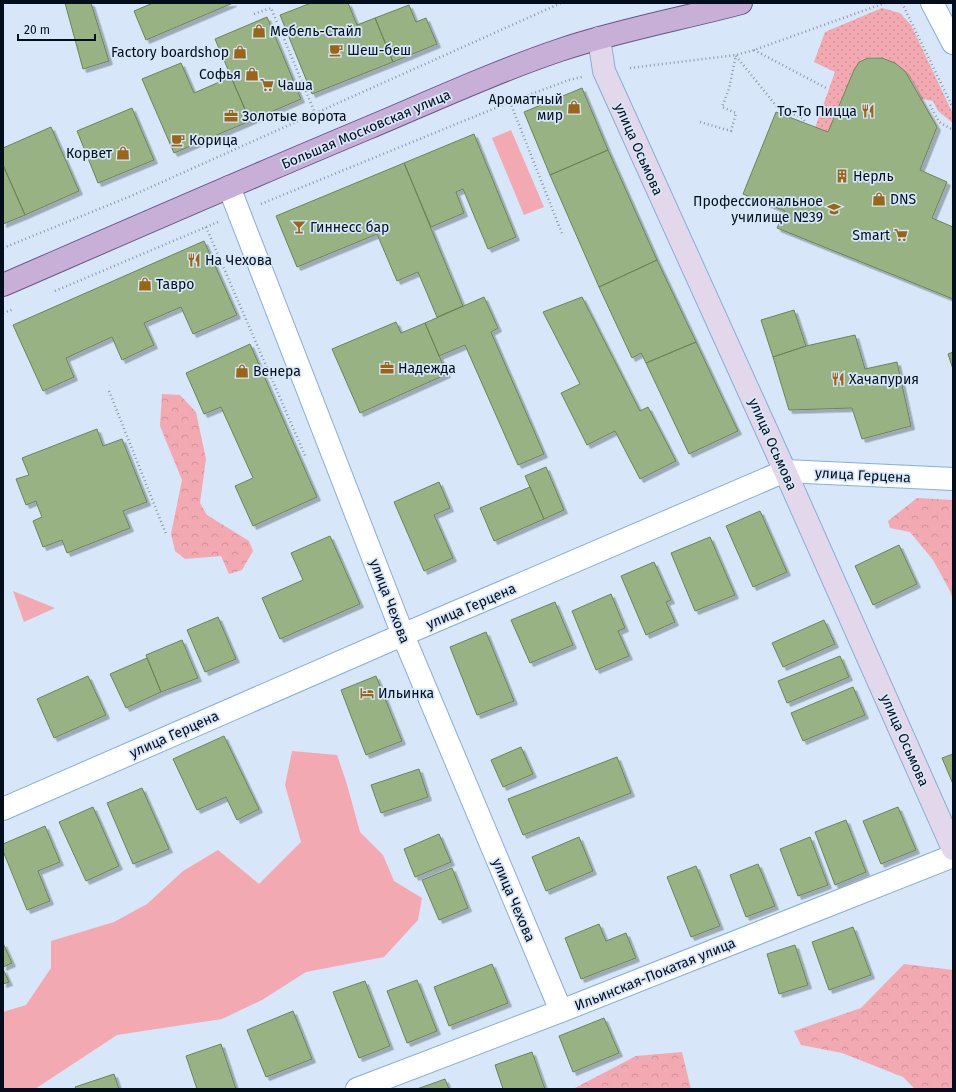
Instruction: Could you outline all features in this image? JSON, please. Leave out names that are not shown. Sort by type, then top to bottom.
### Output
[{"type":"main road","name":"Большая Московская улица","points":[[3,285],[229,186],[499,73],[559,50],[686,10],[741,3]]},
{"type":"street","points":[[932,3],[953,43]]},
{"type":"street","name":"улица Осьмова","points":[[599,38],[604,71],[785,471],[953,849]]},
{"type":"street","name":"улица Чехова","points":[[229,186],[403,635],[560,1011]]},
{"type":"street","name":"улица Герцена","points":[[3,808],[785,471],[953,479]]},
{"type":"street","name":"Ильинская-Покатая улица","points":[[357,1089],[560,1011],[953,856]]},
{"type":"path","points":[[3,248],[131,196],[561,3]]},
{"type":"path","points":[[54,292],[240,213],[510,102],[569,80],[604,71],[736,55],[754,50],[885,3]]},
{"type":"path","points":[[902,3],[953,108]]},
{"type":"path","points":[[254,14],[271,8],[315,113]]},
{"type":"path","points":[[754,50],[828,89]]},
{"type":"path","points":[[700,122],[731,131],[736,113],[722,108],[729,89],[736,55]]},
{"type":"path","points":[[736,55],[778,108],[803,118],[806,124]]},
{"type":"path","points":[[510,102],[563,236]]},
{"type":"path","points":[[930,105],[940,122],[953,130]]},
{"type":"path","points":[[206,227],[307,459]]},
{"type":"path","points":[[3,313],[18,307]]},
{"type":"path","points":[[109,391],[166,534]]},
{"type":"green space","points":[[882,8],[900,13],[911,25],[953,114],[953,123],[938,111],[933,101],[922,99],[914,84],[900,66],[883,58],[870,57],[859,62],[855,67],[828,132],[815,128],[835,72],[814,62],[825,32]]},
{"type":"green space","points":[[511,130],[544,207],[524,215],[492,138]]},
{"type":"green space","points":[[162,394],[180,395],[196,412],[206,459],[200,503],[207,515],[249,541],[253,551],[242,570],[229,574],[221,556],[185,559],[175,551],[171,534],[182,480],[160,426]]},
{"type":"green space","points":[[917,498],[953,500],[953,600],[950,591],[933,560],[910,532],[890,528],[888,521]]},
{"type":"green space","points":[[13,591],[55,608],[24,622]]},
{"type":"green space","points":[[292,751],[337,755],[360,832],[383,855],[394,881],[422,898],[418,920],[384,957],[306,972],[262,1000],[222,1019],[117,1035],[35,1089],[3,1089],[3,1012],[26,1005],[51,968],[51,941],[114,922],[147,904],[183,871],[218,850],[259,884],[301,842],[285,785]]},
{"type":"green space","points":[[904,964],[953,970],[953,1089],[915,1089],[903,1077],[842,1053],[801,1045],[794,1031],[861,1008]]},
{"type":"green space","points":[[682,1052],[691,1089],[573,1089],[636,1056]]},
{"type":"building","points":[[65,3],[91,3],[109,61],[83,69]]},
{"type":"building","points":[[153,3],[233,3],[146,40],[134,11]]},
{"type":"building","points":[[311,3],[348,3],[357,25],[375,18],[393,62],[312,94],[280,15]]},
{"type":"building","points":[[409,5],[416,22],[426,18],[437,44],[393,62],[375,18]]},
{"type":"building","points":[[267,17],[301,99],[250,121],[215,39]]},
{"type":"building","name":"Нерль","points":[[868,58],[882,58],[895,63],[905,71],[937,127],[920,170],[947,182],[932,218],[953,227],[953,299],[777,228],[785,211],[743,194],[776,112],[828,132],[854,70],[859,62]]},
{"type":"building","points":[[181,63],[194,93],[231,77],[250,121],[174,153],[142,79]]},
{"type":"building","points":[[582,88],[608,150],[550,175],[524,112]]},
{"type":"building","points":[[132,108],[154,160],[98,183],[77,131]]},
{"type":"building","points":[[51,127],[79,191],[25,215],[3,165],[3,148]]},
{"type":"building","points":[[474,134],[516,237],[488,249],[463,189],[456,192],[464,213],[431,227],[404,163]]},
{"type":"building","points":[[608,150],[657,260],[599,287],[550,175]]},
{"type":"building","points":[[404,163],[463,306],[437,317],[418,272],[397,281],[377,234],[297,267],[276,216]]},
{"type":"building","points":[[3,165],[25,215],[3,224]]},
{"type":"building","points":[[204,241],[237,315],[193,334],[181,307],[144,323],[154,345],[122,360],[112,337],[66,358],[74,377],[43,391],[13,325]]},
{"type":"building","points":[[657,260],[696,342],[646,363],[641,353],[632,358],[599,287]]},
{"type":"building","points":[[484,297],[498,328],[491,332],[544,454],[518,465],[465,345],[439,356],[425,323]]},
{"type":"building","points":[[582,297],[640,411],[648,407],[676,461],[640,479],[615,431],[587,445],[561,393],[580,384],[543,312]]},
{"type":"building","points":[[794,310],[806,346],[773,357],[761,320]]},
{"type":"building","points":[[396,322],[401,333],[425,323],[447,374],[360,413],[332,349]]},
{"type":"building","points":[[855,335],[865,369],[897,362],[911,426],[862,439],[852,408],[789,410],[773,357],[806,346]]},
{"type":"building","points":[[696,342],[738,431],[689,454],[646,363]]},
{"type":"building","points":[[250,344],[317,497],[253,526],[235,486],[253,478],[221,407],[204,414],[186,373]]},
{"type":"building","points":[[953,352],[953,369],[948,354]]},
{"type":"building","points":[[97,429],[103,446],[122,439],[147,502],[123,511],[130,528],[67,553],[62,540],[43,547],[33,521],[42,517],[36,501],[26,505],[16,479],[29,475],[22,458]]},
{"type":"building","points":[[546,467],[564,510],[544,519],[525,476]]},
{"type":"building","points":[[439,482],[450,508],[434,515],[453,558],[424,571],[394,502]]},
{"type":"building","points":[[530,487],[544,519],[494,541],[480,508]]},
{"type":"building","points":[[760,511],[787,572],[753,587],[726,526]]},
{"type":"building","points":[[330,536],[360,604],[280,639],[262,598],[303,580],[291,553]]},
{"type":"building","points":[[710,537],[735,595],[695,611],[671,553]]},
{"type":"building","points":[[899,545],[917,584],[873,605],[855,566]]},
{"type":"building","points":[[654,562],[671,600],[666,602],[675,622],[646,635],[621,576]]},
{"type":"building","points":[[611,594],[625,628],[618,631],[629,656],[596,670],[572,611]]},
{"type":"building","points":[[555,602],[573,645],[530,663],[511,620]]},
{"type":"building","points":[[218,617],[236,659],[205,672],[187,630]]},
{"type":"building","points":[[824,620],[835,644],[783,667],[772,643]]},
{"type":"building","points":[[486,632],[514,701],[477,715],[450,647]]},
{"type":"building","points":[[182,640],[198,678],[161,692],[146,655]]},
{"type":"building","points":[[840,656],[849,677],[787,703],[778,681]]},
{"type":"building","points":[[147,658],[161,692],[126,708],[110,674]]},
{"type":"building","points":[[88,676],[106,715],[54,738],[37,699]]},
{"type":"building","points":[[376,676],[402,741],[366,755],[341,690]]},
{"type":"building","points":[[853,687],[865,715],[803,741],[791,713]]},
{"type":"building","points":[[224,736],[259,809],[237,820],[226,797],[197,810],[173,759]]},
{"type":"building","points":[[521,747],[533,774],[503,787],[491,760]]},
{"type":"building","points":[[953,754],[953,784],[942,758]]},
{"type":"building","points":[[617,757],[631,793],[523,835],[508,799]]},
{"type":"building","points":[[419,769],[428,797],[381,813],[371,785]]},
{"type":"building","points":[[142,788],[169,849],[133,864],[107,803]]},
{"type":"building","points":[[93,807],[119,866],[86,881],[59,822]]},
{"type":"building","points":[[898,807],[916,850],[881,864],[863,821]]},
{"type":"building","points":[[846,820],[866,872],[835,885],[815,832]]},
{"type":"building","points":[[45,826],[60,862],[38,871],[50,901],[27,910],[3,851],[3,844]]},
{"type":"building","points":[[439,834],[451,862],[415,877],[404,849]]},
{"type":"building","points":[[579,837],[593,871],[546,891],[532,857]]},
{"type":"building","points":[[810,837],[828,885],[798,896],[780,849]]},
{"type":"building","points":[[758,864],[775,906],[746,917],[730,875]]},
{"type":"building","points":[[696,866],[720,926],[691,937],[667,877]]},
{"type":"building","points":[[452,868],[468,908],[439,920],[422,880]]},
{"type":"building","points":[[599,924],[606,941],[626,933],[636,958],[581,979],[565,938]]},
{"type":"building","points":[[853,927],[871,975],[829,990],[812,942]]},
{"type":"building","points":[[3,943],[12,963],[3,967]]},
{"type":"building","points":[[795,945],[808,985],[779,994],[767,954]]},
{"type":"building","points":[[492,964],[508,1003],[449,1026],[434,987]]},
{"type":"building","points":[[3,969],[9,982],[3,984]]},
{"type":"building","points":[[417,980],[437,1031],[407,1043],[387,991]]},
{"type":"building","points":[[365,981],[390,1046],[359,1058],[333,992]]},
{"type":"building","points":[[293,1011],[312,1059],[266,1077],[247,1030]]},
{"type":"building","points":[[604,1018],[619,1053],[573,1072],[559,1036]]},
{"type":"building","points":[[221,1044],[236,1089],[197,1089],[186,1056]]},
{"type":"building","points":[[532,1052],[545,1089],[503,1089],[495,1065]]},
{"type":"building","points":[[114,1074],[119,1089],[76,1089],[75,1087]]},
{"type":"building","points":[[445,1079],[449,1089],[417,1089]]},
{"type":"place","name":"Мебель-Стайл","points":[[259,31]]},
{"type":"place","name":"Шеш-беш","points":[[336,50]]},
{"type":"place","name":"Factory boardshop","points":[[240,52]]},
{"type":"place","name":"Софья","points":[[252,74]]},
{"type":"place","name":"Чаша","points":[[267,85]]},
{"type":"place","name":"Ароматный мир","points":[[574,107]]},
{"type":"place","name":"То-То Пицца","points":[[868,111]]},
{"type":"place","name":"Золотые ворота","points":[[231,116]]},
{"type":"place","name":"Корица","points":[[178,140]]},
{"type":"place","name":"Корвет","points":[[123,153]]},
{"type":"place","name":"Нерль","points":[[842,176]]},
{"type":"place","name":"DNS","points":[[879,199]]},
{"type":"place","name":"Профессиональное училище №39","points":[[834,209]]},
{"type":"place","name":"Гиннесс бар","points":[[299,227]]},
{"type":"place","name":"Smart","points":[[901,235]]},
{"type":"place","name":"На Чехова","points":[[194,260]]},
{"type":"place","name":"Тавро","points":[[145,284]]},
{"type":"place","name":"Надежда","points":[[387,368]]},
{"type":"place","name":"Венера","points":[[242,371]]},
{"type":"place","name":"Хачапурия","points":[[838,379]]},
{"type":"place","name":"Ильинка","points":[[367,693]]}]
